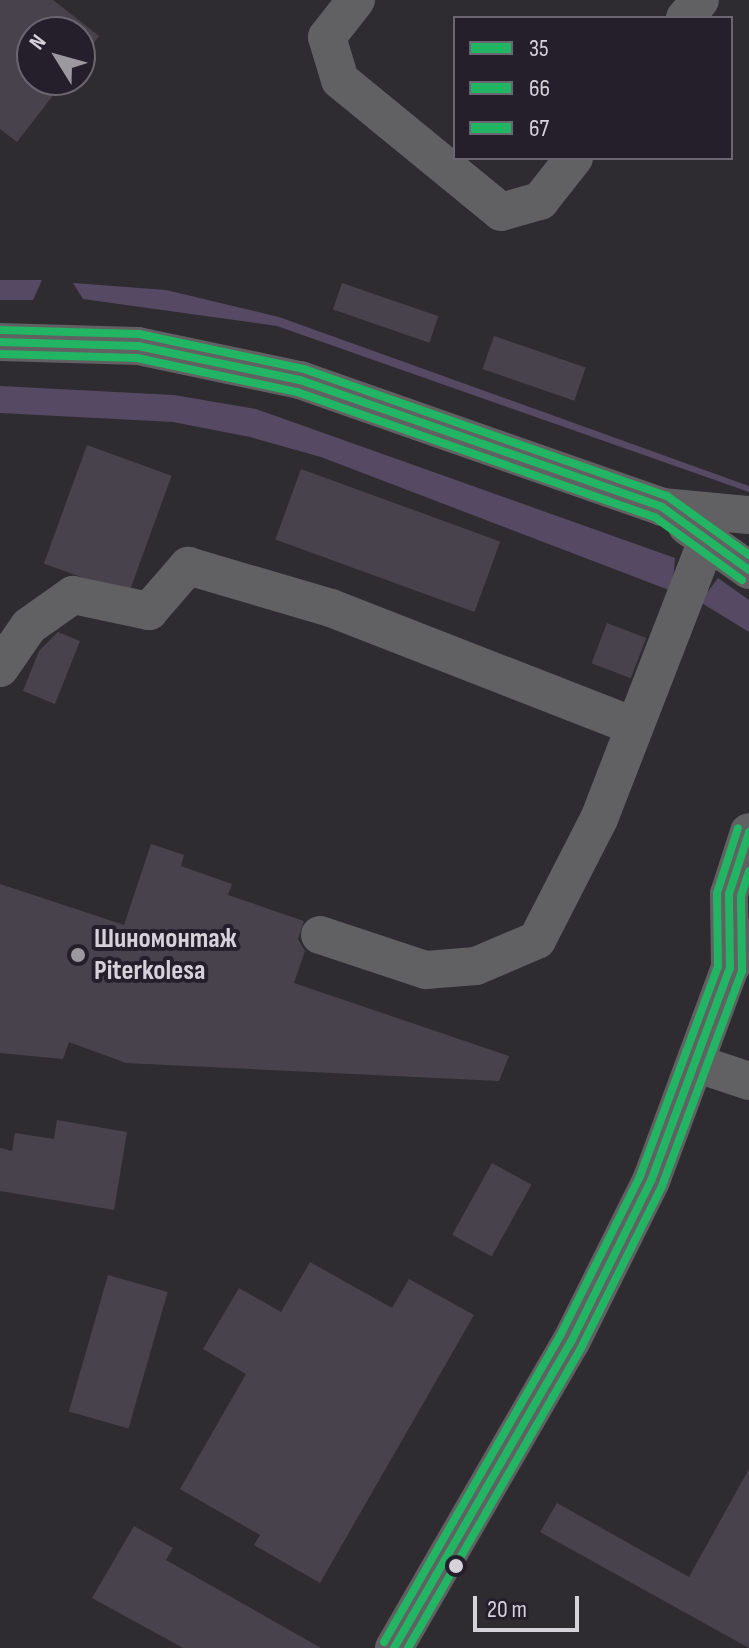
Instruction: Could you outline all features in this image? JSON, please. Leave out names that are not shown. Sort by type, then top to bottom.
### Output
[{"type":"street","points":[[356,0],[327,37],[340,80],[501,212],[540,201],[572,160]]},
{"type":"street","points":[[687,16],[700,0]]},
{"type":"street","points":[[0,342],[138,346],[300,380],[662,507],[749,515]]},
{"type":"street","points":[[662,507],[749,570]]},
{"type":"street","points":[[320,935],[426,970],[476,966],[537,940],[575,875],[707,541]]},
{"type":"street","points":[[0,668],[29,626],[73,595],[149,611],[188,566],[331,608],[633,726]]},
{"type":"street","points":[[394,1648],[571,1342],[651,1181],[695,1063],[743,960],[729,894],[749,832]]},
{"type":"street","points":[[695,1063],[749,1081]]},
{"type":"shaded area","points":[[0,280],[42,280],[33,300],[0,300]]},
{"type":"shaded area","points":[[73,283],[166,290],[279,317],[749,486],[749,492],[277,326],[83,299]]},
{"type":"shaded area","points":[[0,386],[174,395],[256,409],[675,558],[673,581],[669,590],[321,457],[250,437],[173,422],[0,413]]},
{"type":"shaded area","points":[[718,578],[749,600],[749,632],[700,602]]},
{"type":"building","points":[[0,0],[53,0],[73,16],[16,16],[16,96],[53,96],[17,142],[0,129]]},
{"type":"building","points":[[342,283],[438,316],[429,343],[333,309]]},
{"type":"building","points":[[494,336],[586,368],[574,401],[483,369]]},
{"type":"building","points":[[87,445],[172,476],[128,594],[44,563]]},
{"type":"building","points":[[301,469],[500,542],[475,612],[275,539]]},
{"type":"building","points":[[607,623],[646,638],[631,678],[592,663]]},
{"type":"building","points":[[58,632],[80,641],[55,704],[23,691],[39,651]]},
{"type":"building","points":[[151,844],[184,855],[181,866],[232,884],[228,895],[304,921],[298,939],[305,951],[294,983],[509,1056],[499,1081],[126,1063],[69,1042],[63,1059],[0,1053],[0,884],[124,925]]},
{"type":"building","points":[[57,1120],[127,1132],[114,1210],[0,1191],[0,1148],[12,1151],[15,1133],[54,1139]]},
{"type":"building","points":[[492,1163],[531,1185],[492,1257],[452,1235]]},
{"type":"building","points":[[310,1262],[392,1308],[409,1279],[474,1315],[320,1583],[254,1545],[260,1535],[180,1489],[246,1374],[203,1349],[239,1288],[281,1312]]},
{"type":"building","points":[[108,1275],[168,1292],[128,1429],[69,1411]]},
{"type":"building","points":[[749,1469],[749,1648],[540,1532],[557,1503],[689,1577]]},
{"type":"building","points":[[134,1526],[173,1548],[166,1560],[321,1648],[183,1648],[92,1598]]},
{"type":"transit line","name":"67","points":[[0,330],[139,334],[304,369],[667,496],[749,555]]},
{"type":"transit line","name":"35","points":[[0,342],[138,346],[300,380],[662,507],[749,570]]},
{"type":"transit line","name":"66","points":[[0,354],[137,358],[297,392],[656,518],[742,580]]},
{"type":"transit line","name":"67","points":[[384,1642],[560,1336],[640,1176],[718,966],[717,893],[738,828]]},
{"type":"transit line","name":"35","points":[[394,1648],[571,1342],[651,1181],[730,968],[729,894],[749,832]]},
{"type":"transit line","name":"66","points":[[408,1648],[581,1348],[662,1186],[742,971],[741,896],[749,871]]},
{"type":"place","name":"Шиномонтаж Piterkolesa","points":[[78,955]]}]
